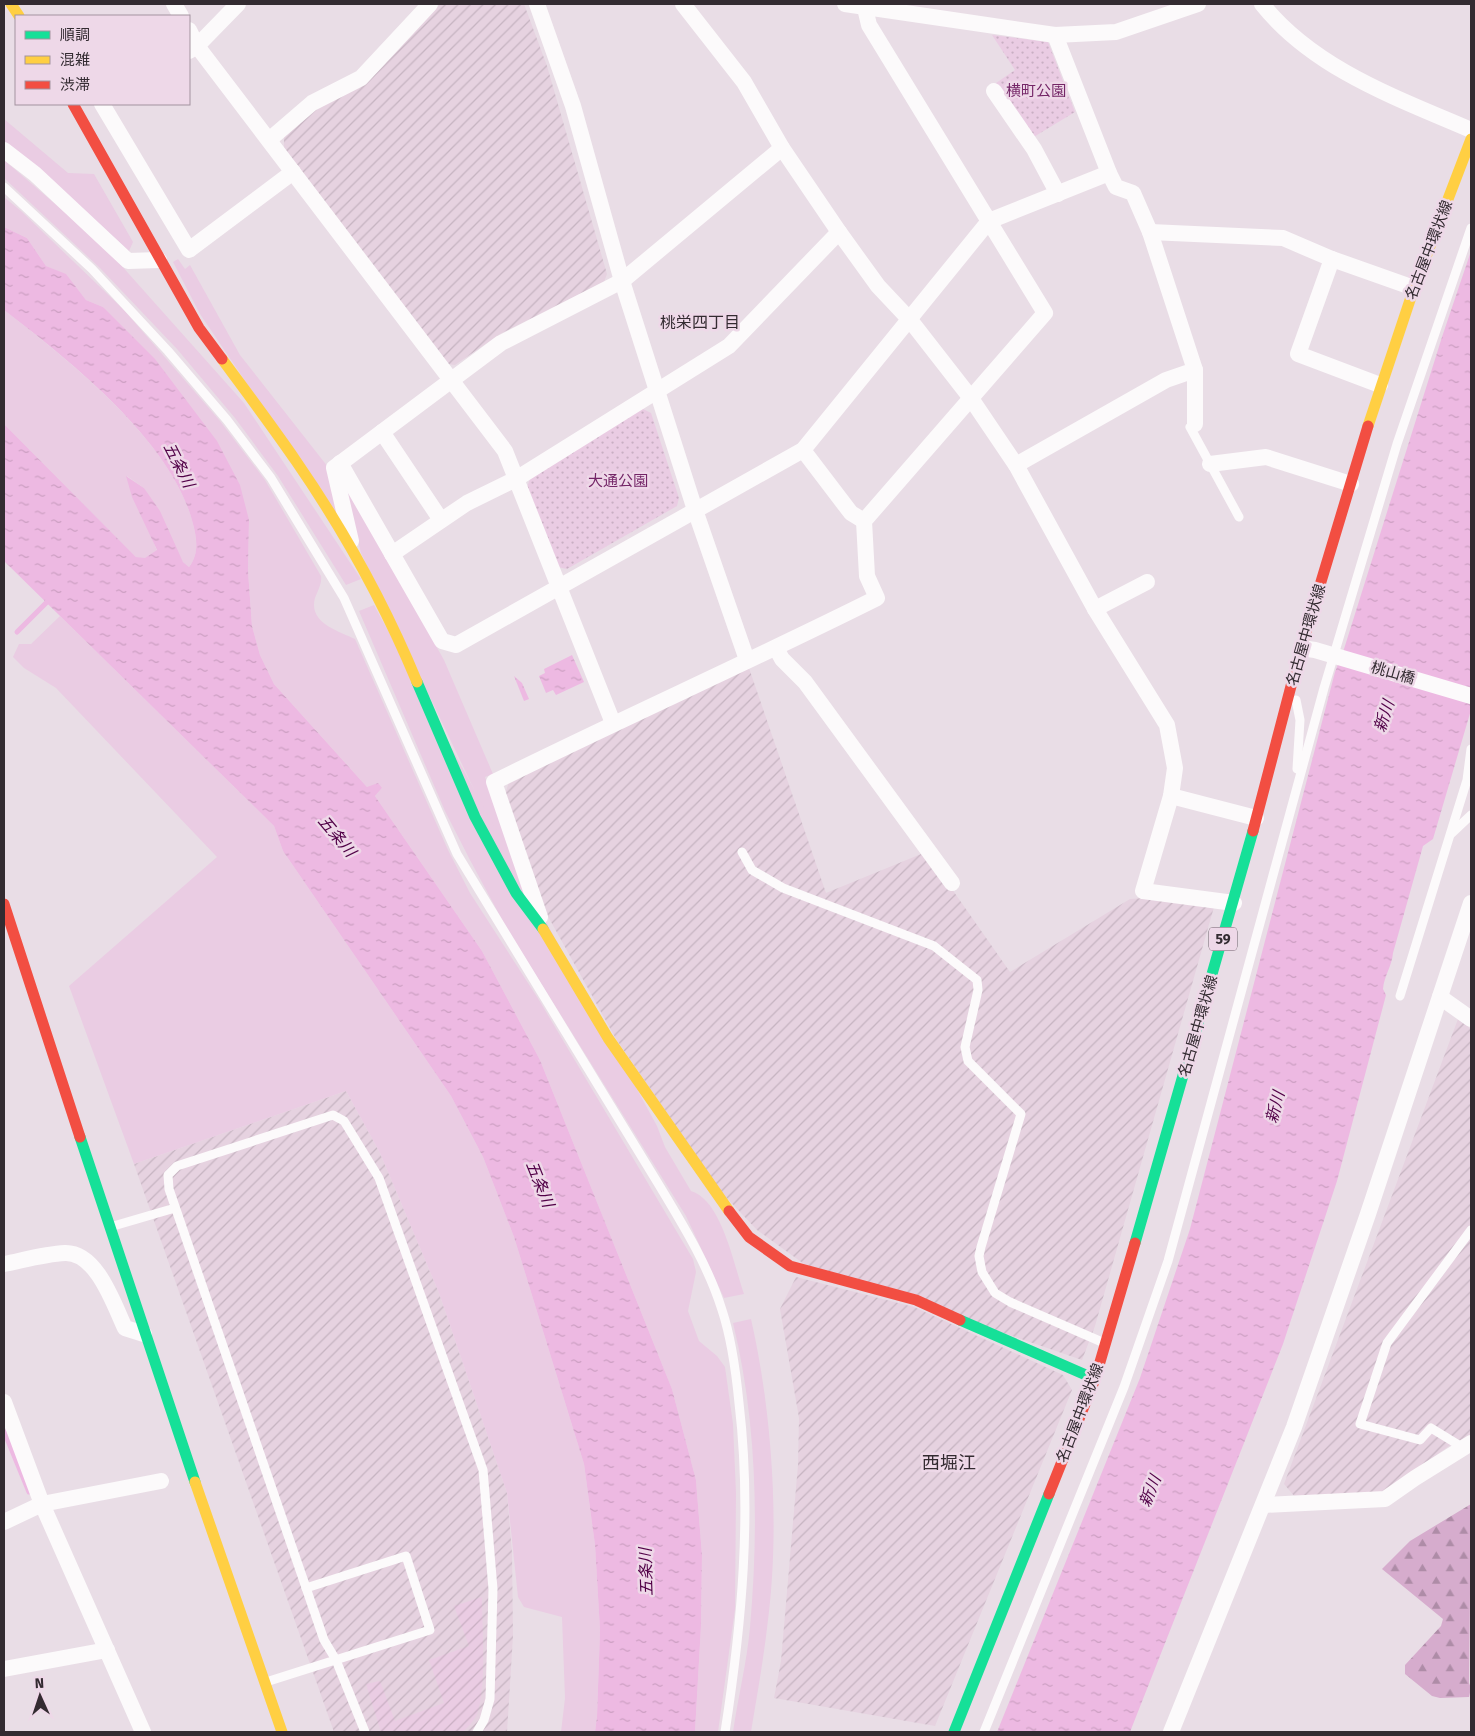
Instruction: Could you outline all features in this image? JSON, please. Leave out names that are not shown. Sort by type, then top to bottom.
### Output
[{"type":"street","points":[[174,4],[180,15]]},
{"type":"street","points":[[193,48],[238,4]]},
{"type":"street","points":[[269,140],[312,103],[361,78],[430,4]]},
{"type":"street","points":[[537,4],[572,106],[622,281],[695,510],[747,660]]},
{"type":"street","points":[[683,4],[744,82],[782,148],[878,286],[910,320],[970,397],[1016,465],[1095,609],[1167,725],[1175,768],[1171,796],[1142,891],[1234,903]]},
{"type":"street","points":[[845,4],[1055,35],[1116,32],[1198,4]]},
{"type":"street","points":[[1262,4],[1295,38],[1360,82],[1471,130]]},
{"type":"street","points":[[546,933],[494,782],[877,598],[867,576],[864,521],[1045,313],[869,25],[862,6]]},
{"type":"street","points":[[190,34],[193,48],[269,140],[505,451],[614,723]]},
{"type":"street","points":[[1055,35],[1116,188],[1133,193],[1150,232],[1195,370],[1195,424]]},
{"type":"street","points":[[994,92],[1034,149],[1058,194]]},
{"type":"street","points":[[74,105],[159,260],[199,328],[297,462],[355,557],[404,651],[475,817],[516,893],[546,933],[608,1038],[681,1146],[749,1237],[790,1266],[916,1300],[1095,1379]]},
{"type":"street","points":[[79,114],[95,105]]},
{"type":"street","points":[[103,105],[189,250],[293,172]]},
{"type":"street","name":"名古屋中環状線","points":[[954,1732],[1095,1379],[1234,903],[1292,683],[1308,649],[1351,484],[1380,386],[1414,288],[1471,139]]},
{"type":"street","points":[[355,557],[334,468],[501,343],[622,281],[782,148]]},
{"type":"street","points":[[4,150],[42,181],[128,261],[159,260]]},
{"type":"street","points":[[340,463],[442,641],[456,646],[803,450],[989,221],[1109,173]]},
{"type":"street","points":[[392,554],[467,503],[516,479],[657,389],[729,346],[839,232]]},
{"type":"street","points":[[1150,232],[1283,238],[1332,259],[1414,288]]},
{"type":"street","points":[[1332,259],[1298,354],[1380,386]]},
{"type":"street","points":[[1016,465],[1166,380],[1195,370]]},
{"type":"street","points":[[382,432],[441,520]]},
{"type":"street","points":[[803,450],[851,513],[864,521]]},
{"type":"street","points":[[1210,464],[1266,456],[1351,484]]},
{"type":"street","points":[[1095,609],[1147,582]]},
{"type":"street","points":[[776,648],[782,659],[805,682],[952,883]]},
{"type":"street","name":"桃山橋","points":[[1308,649],[1471,696]]},
{"type":"street","points":[[1171,796],[1256,818]]},
{"type":"street","points":[[1172,1732],[1301,1409],[1471,903]]},
{"type":"street","points":[[5,912],[144,1334],[268,1681],[282,1732]]},
{"type":"street","points":[[1440,996],[1471,1019]]},
{"type":"street","points":[[4,1264],[67,1253],[81,1256],[93,1266],[111,1297],[125,1328],[144,1334]]},
{"type":"street","points":[[4,1402],[42,1504],[143,1732]]},
{"type":"street","points":[[1263,1505],[1385,1499],[1467,1445]]},
{"type":"street","points":[[4,1522],[42,1504],[161,1481]]},
{"type":"street","points":[[4,1669],[106,1650]]},
{"type":"lane","points":[[4,187],[92,269],[168,351],[227,420],[271,478],[344,598],[457,854],[659,1184],[688,1234],[708,1274],[722,1311],[735,1365],[742,1427],[746,1491],[741,1618],[725,1732]]},
{"type":"lane","points":[[984,1732],[1124,1387],[1168,1260],[1295,790],[1397,444],[1471,228]]},
{"type":"lane","points":[[1195,424],[1190,427],[1239,517]]},
{"type":"lane","points":[[1292,683],[1300,720],[1295,790]]},
{"type":"lane","points":[[1400,996],[1467,780],[1471,749]]},
{"type":"lane","points":[[1450,835],[1471,815]]},
{"type":"lane","points":[[742,852],[752,870],[784,888],[934,946],[977,980],[978,990],[965,1047],[968,1061],[1020,1114],[981,1247],[982,1272],[995,1293],[1010,1302],[1105,1344]]},
{"type":"lane","points":[[365,1732],[336,1660],[324,1640],[168,1189],[168,1175],[177,1166],[333,1114],[344,1121],[379,1178],[483,1470],[493,1589],[490,1699],[484,1720],[477,1732]]},
{"type":"lane","points":[[109,1227],[175,1208]]},
{"type":"lane","points":[[1467,1445],[1431,1428],[1420,1440],[1360,1424],[1388,1343],[1471,1230]]},
{"type":"lane","points":[[268,1681],[430,1630],[406,1556],[306,1588]]},
{"type":"shaded area","points":[[440,4],[524,4],[547,66],[607,274],[604,282],[500,334],[455,365],[447,364],[284,148],[284,137],[316,109],[363,85]]},
{"type":"shaded area","points":[[749,668],[826,893],[926,852],[1010,972],[1130,899],[1145,898],[1214,907],[1095,1326],[1082,1360],[804,1264],[757,1230],[723,1194],[616,1039],[540,902],[505,794],[510,779]]},
{"type":"shaded area","points":[[1458,1019],[1471,1029],[1471,1435],[1449,1446],[1382,1494],[1295,1497],[1284,1484]]},
{"type":"shaded area","points":[[346,1091],[380,1153],[439,1293],[507,1493],[512,1553],[513,1636],[507,1732],[334,1732],[134,1164]]},
{"type":"shaded area","points":[[796,1277],[914,1307],[1063,1375],[1072,1390],[935,1726],[774,1698],[781,1661],[798,1465],[799,1418],[780,1309]]},
{"type":"green space","name":"横町公園","points":[[992,35],[1048,42],[1075,112],[1032,138],[996,83],[1015,70]]},
{"type":"green space","points":[[4,119],[68,173],[94,174],[133,242],[129,251],[33,163],[4,141]]},
{"type":"green space","points":[[4,160],[104,246],[244,403],[361,579],[346,585],[278,476],[235,418],[177,349],[100,268],[4,178]]},
{"type":"green space","points":[[4,197],[124,310],[220,421],[265,480],[321,576],[315,598],[314,607],[316,614],[326,625],[355,639],[448,850],[470,893],[539,1000],[693,1259],[696,1272],[688,1311],[699,1341],[717,1356],[725,1367],[733,1424],[736,1493],[735,1609],[718,1732],[695,1732],[701,1626],[702,1555],[696,1480],[672,1389],[540,1060],[482,951],[375,796],[382,788],[367,787],[274,684],[260,655],[252,626],[248,571],[249,520],[103,307],[86,300],[66,275],[46,266],[27,238],[4,227]]},
{"type":"green space","points":[[178,259],[185,269],[190,265],[240,355],[328,467],[345,529],[200,314],[173,262]]},
{"type":"green space","points":[[4,310],[87,378],[141,433],[164,463],[182,493],[193,524],[196,552],[189,567],[183,562],[144,488],[127,476],[157,551],[145,559],[136,557],[4,424]]},
{"type":"green space","name":"大通公園","points":[[639,407],[651,413],[679,498],[677,506],[567,569],[558,567],[526,490],[530,479]]},
{"type":"green space","points":[[343,480],[444,660],[493,774],[485,777],[523,892],[361,553]]},
{"type":"green space","points":[[374,605],[657,1126],[665,1147],[691,1191],[702,1197],[719,1220],[744,1294],[724,1298],[686,1216],[506,927],[470,860],[445,811],[359,611]]},
{"type":"green space","points":[[60,616],[274,826],[283,851],[451,1096],[483,1157],[514,1237],[584,1464],[595,1545],[600,1630],[595,1732],[561,1732],[565,1698],[562,1617],[524,1607],[518,1597],[507,1493],[439,1293],[380,1153],[346,1091],[134,1164],[69,986],[217,857],[56,688],[24,668],[13,657],[19,644],[31,644]]},
{"type":"green space","points":[[751,1319],[769,1430],[773,1508],[772,1584],[751,1732],[733,1732],[750,1627],[755,1551],[755,1512],[754,1474],[747,1398],[733,1323]]},
{"type":"green space","points":[[1471,1504],[1469,1683],[1471,1688],[1469,1697],[1440,1698],[1432,1696],[1405,1674],[1405,1665],[1441,1626],[1443,1619],[1382,1569],[1410,1541]]},
{"type":"green space","points":[[482,1597],[482,1689],[477,1714],[473,1721],[463,1732],[381,1732],[366,1684],[380,1681],[395,1721],[444,1703],[429,1660],[469,1646],[454,1606]]},
{"type":"water","name":"五条川","points":[[4,227],[27,238],[46,266],[66,274],[86,300],[103,307],[155,359],[217,441],[240,485],[249,520],[248,571],[252,626],[260,655],[274,684],[367,787],[378,783],[382,788],[375,796],[482,951],[540,1060],[672,1389],[696,1480],[702,1555],[701,1626],[695,1732],[595,1732],[600,1630],[595,1545],[584,1464],[514,1237],[483,1157],[451,1096],[283,851],[274,826],[4,561],[4,424],[136,557],[145,558],[157,550],[132,497],[126,476],[144,488],[160,511],[183,562],[189,567],[196,552],[196,546],[193,524],[182,493],[164,463],[142,433],[87,378],[4,310]]},
{"type":"water","name":"新川","points":[[1471,251],[1471,710],[1433,839],[1423,846],[1385,980],[1383,989],[1386,995],[1337,1181],[1283,1344],[1130,1732],[997,1732],[1140,1378],[1190,1229],[1335,672]]},
{"type":"water","points":[[572,655],[584,682],[556,695],[553,690],[546,693],[539,676],[545,673],[544,669]]},
{"type":"water","points":[[514,676],[522,683],[529,699],[524,701]]},
{"type":"waterway","points":[[17,632],[50,599]]},
{"type":"waterway","points":[[4,1431],[29,1492]]},
{"type":"traffic: fast","points":[[417,682],[475,817],[516,893],[543,929]]},
{"type":"traffic: fast","points":[[1135,1243],[1253,831]]},
{"type":"traffic: fast","points":[[80,1137],[195,1482]]},
{"type":"traffic: fast","points":[[960,1320],[1095,1379]]},
{"type":"traffic: fast","points":[[954,1732],[1049,1494]]},
{"type":"traffic: slow","points":[[11,4],[18,15]]},
{"type":"traffic: slow","points":[[1368,426],[1414,288],[1471,139]]},
{"type":"traffic: slow","points":[[222,359],[287,448],[347,541],[377,596],[417,682]]},
{"type":"traffic: slow","points":[[543,929],[608,1038],[729,1211]]},
{"type":"traffic: slow","points":[[195,1482],[282,1732]]},
{"type":"traffic: jam","points":[[74,105],[199,328],[222,359]]},
{"type":"traffic: jam","points":[[1253,831],[1301,648],[1368,426]]},
{"type":"traffic: jam","points":[[4,904],[80,1137]]},
{"type":"traffic: jam","points":[[729,1211],[749,1237],[790,1266],[916,1300],[960,1320]]},
{"type":"traffic: jam","points":[[1049,1494],[1095,1379],[1135,1243]]},
{"type":"district","name":"桃栄四丁目","points":[[700,322]]},
{"type":"district","name":"西堀江","points":[[949,1463]]}]
